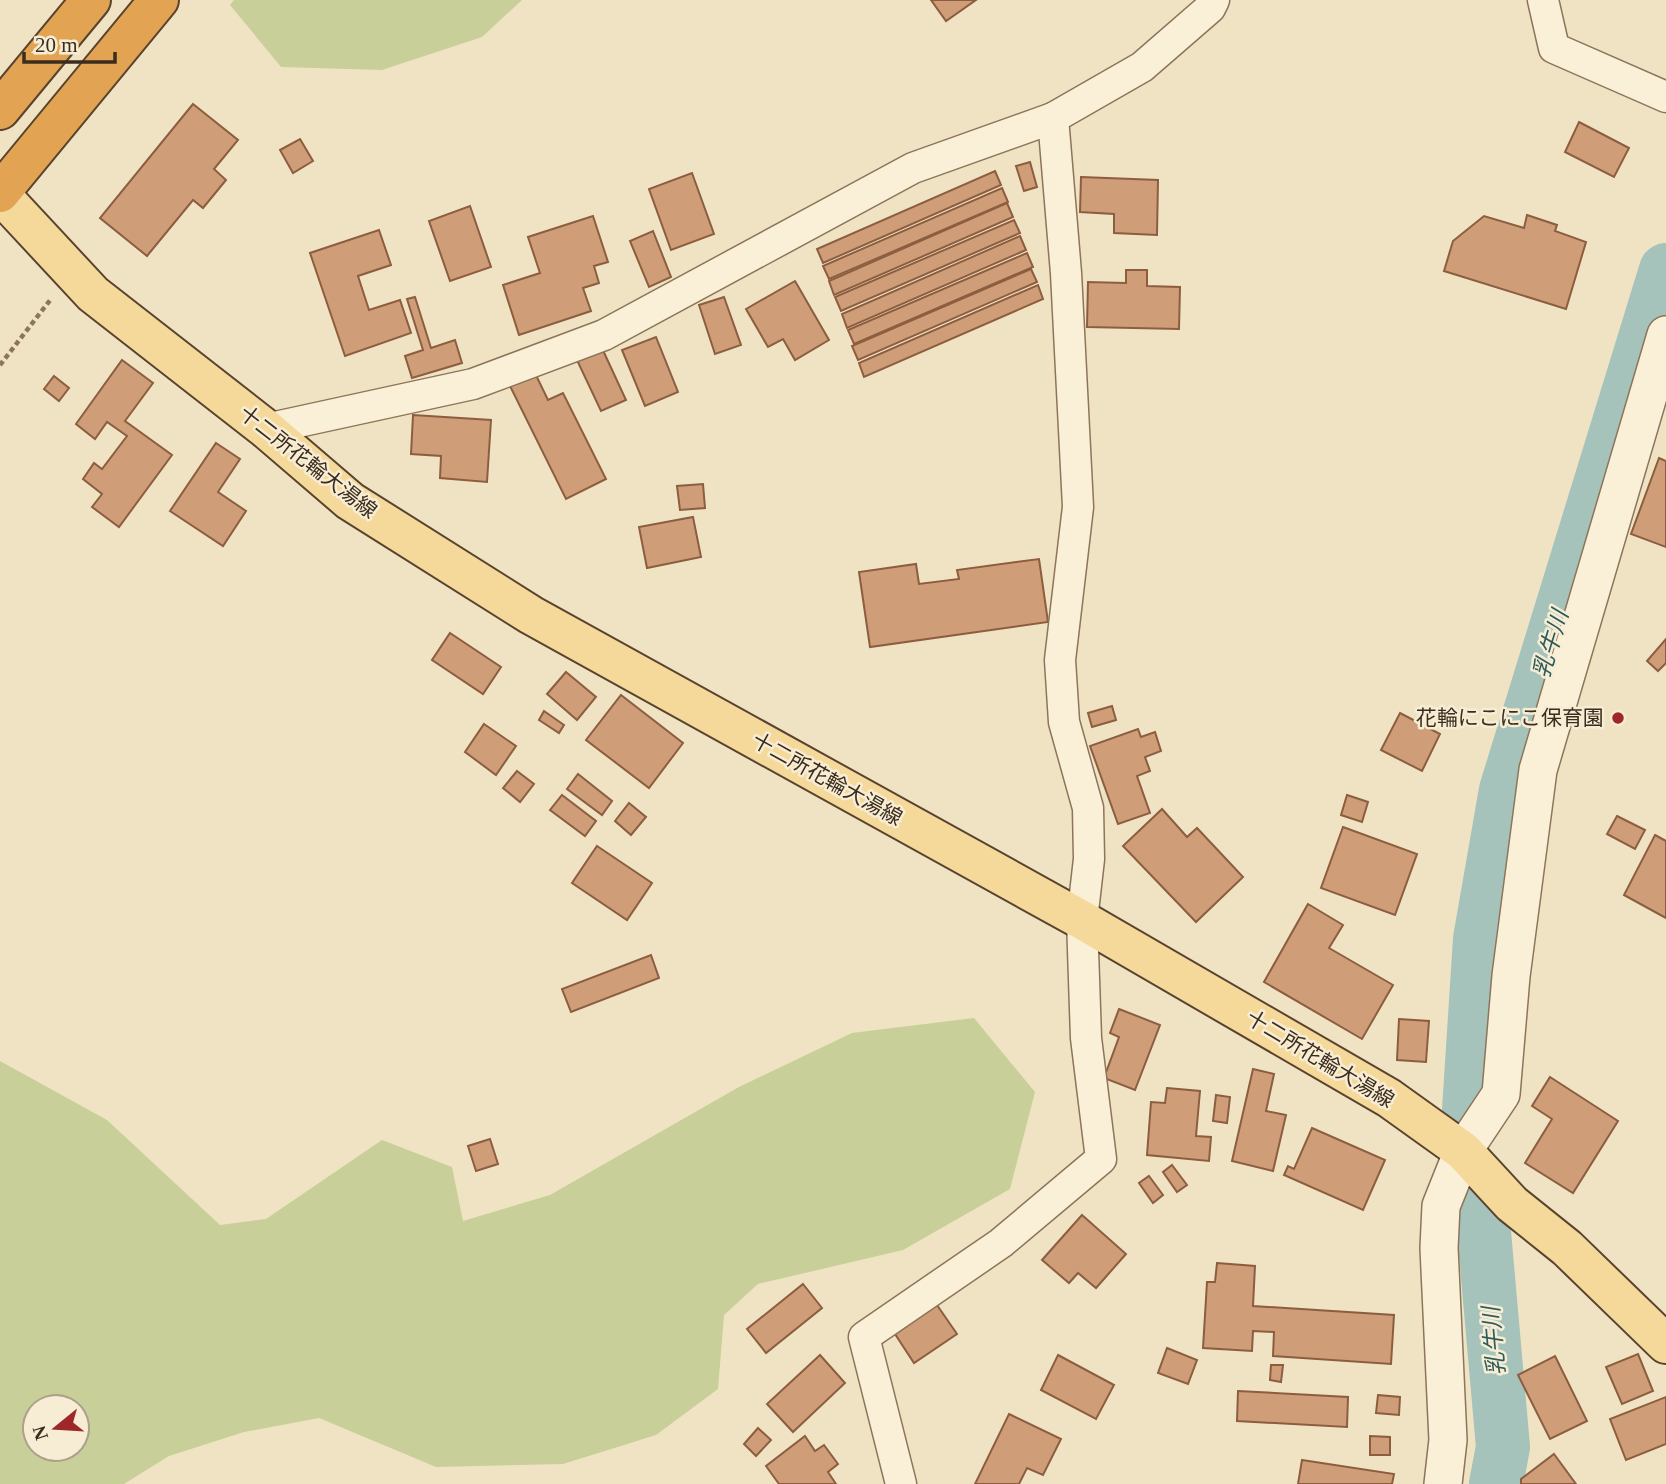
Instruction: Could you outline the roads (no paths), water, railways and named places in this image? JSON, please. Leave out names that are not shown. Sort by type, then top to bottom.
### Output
[{"type":"highway","points":[[6,102],[91,0]]},
{"type":"highway","points":[[0,194],[159,0]]},
{"type":"main road","name":"十二所花輪大湯線","points":[[0,194],[71,273],[266,429],[350,501],[531,615],[1082,920],[1389,1098],[1463,1151],[1512,1204],[1567,1248],[1666,1344]]},
{"type":"street","points":[[266,429],[473,384],[604,335],[913,168],[1053,118],[1142,67],[1210,8],[1214,0]]},
{"type":"street","points":[[1543,0],[1554,48],[1666,97]]},
{"type":"street","points":[[901,1484],[864,1337],[1001,1243],[1101,1159],[1086,1038],[1082,920],[1089,859],[1088,808],[1064,722],[1060,660],[1078,507],[1066,273],[1053,118]]},
{"type":"street","points":[[1443,1484],[1448,1440],[1439,1248],[1441,1206],[1463,1151],[1501,1094],[1511,976],[1538,770],[1666,335]]},
{"type":"waterway","name":"乳牛川","points":[[1469,1110],[1480,939],[1506,790],[1666,270]]},
{"type":"waterway","name":"乳牛川","points":[[1481,1198],[1503,1447],[1496,1484]]},
{"type":"place","name":"花輪にこにこ保育園","points":[[1618,718]]}]
